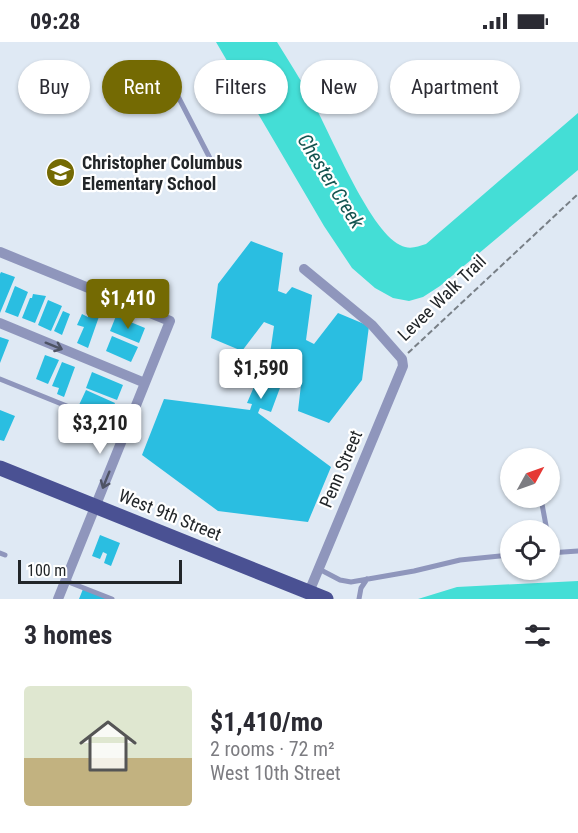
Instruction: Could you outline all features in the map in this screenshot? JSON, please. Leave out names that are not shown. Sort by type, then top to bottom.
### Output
[{"type":"main road","name":"West 9th Street","points":[[0,468],[326,599]]},
{"type":"street","points":[[0,252],[170,321],[58,599]]},
{"type":"street","name":"Levee Walk Trail","points":[[304,269],[372,325],[402,359]]},
{"type":"street","points":[[0,323],[145,383]]},
{"type":"street","name":"Penn Street","points":[[309,592],[403,366],[402,359]]},
{"type":"lane","points":[[182,103],[215,168]]},
{"type":"lane","points":[[0,379],[126,430]]},
{"type":"lane","points":[[560,552],[578,551]]},
{"type":"lane","points":[[319,568],[346,582],[414,571],[460,560],[500,556]]},
{"type":"lane","points":[[359,599],[361,588],[368,578]]},
{"type":"lane","points":[[65,581],[112,599]]},
{"type":"path","name":"Levee Walk Trail","points":[[402,359],[578,194]]},
{"type":"water","name":"Chester Creek","points":[[216,42],[277,42],[288,60],[227,60]]},
{"type":"water","name":"Chester Creek","points":[[288,60],[300,80],[300,114],[319,114],[350,178],[375,220],[403,247],[413,248],[426,244],[578,113],[578,170],[440,286],[423,297],[409,301],[393,298],[375,288],[352,268],[324,226],[258,114],[288,114]]},
{"type":"water","points":[[578,581],[578,599],[418,599],[457,587]]},
{"type":"building","points":[[251,241],[283,253],[278,291],[286,294],[292,287],[312,295],[306,340],[314,344],[338,313],[369,326],[362,380],[329,423],[298,411],[302,376],[292,372],[288,377],[273,370],[284,377],[271,412],[260,408],[258,413],[331,467],[308,522],[218,511],[142,455],[164,399],[250,410],[252,404],[247,403],[262,368],[268,368],[274,326],[264,322],[242,351],[211,338],[218,284]]},
{"type":"building","points":[[1,272],[15,277],[0,313],[0,274]]},
{"type":"building","points":[[15,286],[28,292],[18,317],[5,312]]},
{"type":"building","points":[[33,294],[46,296],[35,323],[22,318]]},
{"type":"building","points":[[48,300],[62,306],[51,331],[38,325]]},
{"type":"building","points":[[93,304],[102,308],[88,348],[77,343],[84,327],[77,325],[82,314],[88,317]]},
{"type":"building","points":[[63,311],[70,314],[62,335],[54,331]]},
{"type":"building","points":[[116,316],[145,328],[139,343],[110,331]]},
{"type":"building","points":[[112,336],[138,347],[131,362],[106,351]]},
{"type":"building","points":[[0,337],[9,340],[0,363]]},
{"type":"building","points":[[45,355],[59,360],[48,384],[36,379]]},
{"type":"building","points":[[62,362],[75,367],[64,397],[57,394],[59,388],[52,386]]},
{"type":"building","points":[[92,372],[123,385],[117,400],[86,388]]},
{"type":"building","points":[[86,390],[115,403],[109,418],[79,405]]},
{"type":"building","points":[[0,410],[15,416],[4,441],[0,440]]},
{"type":"building","points":[[100,535],[120,543],[111,566],[104,563],[107,554],[103,552],[100,559],[92,556]]},
{"type":"building","points":[[83,589],[107,599],[79,599]]},
{"type":"place","name":"Christopher Columbus Elementary School","points":[[61,173]]}]
